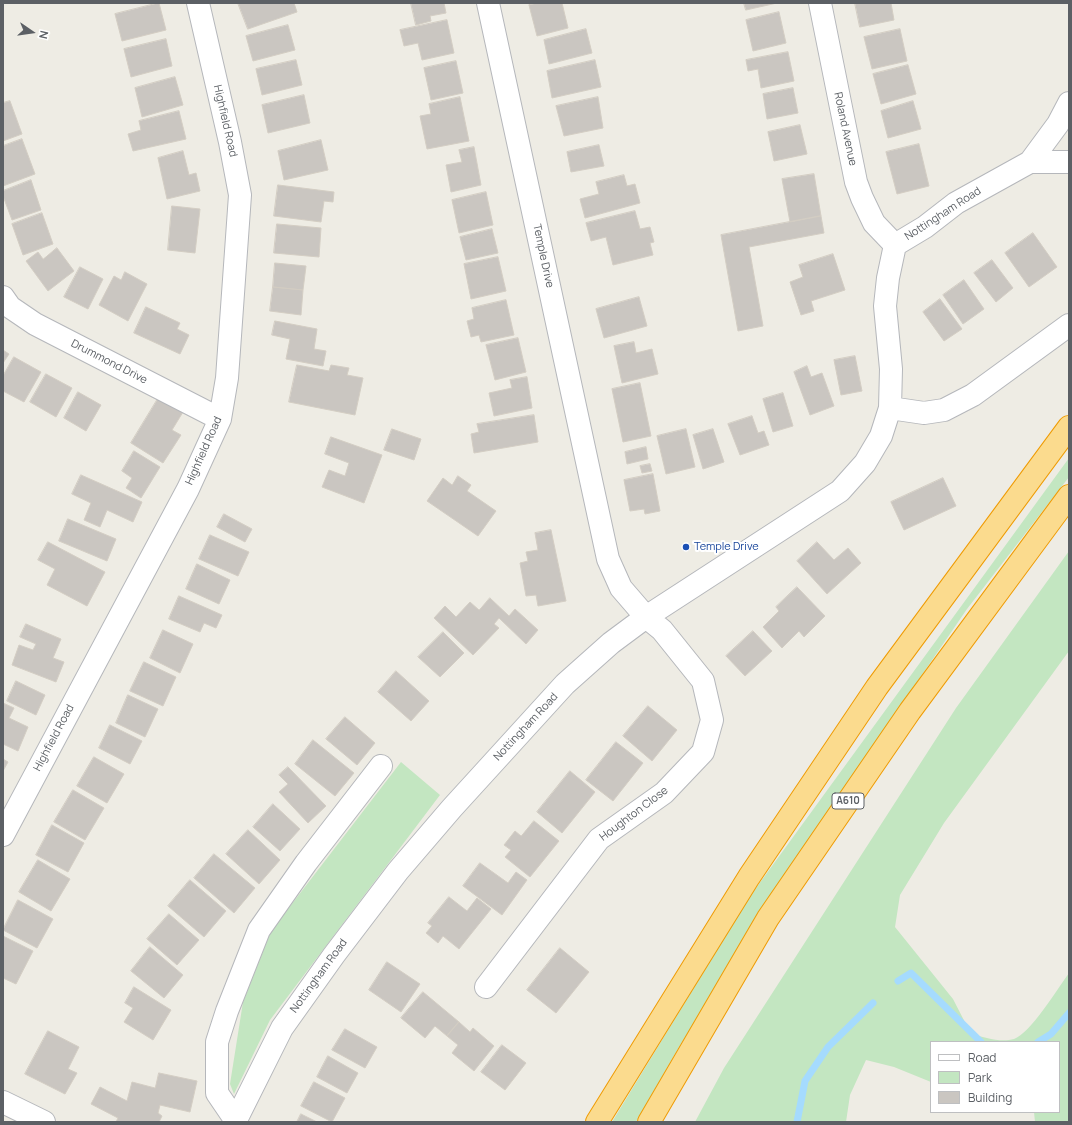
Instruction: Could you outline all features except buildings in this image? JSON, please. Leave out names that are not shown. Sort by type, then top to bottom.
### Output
[{"type":"highway","points":[[597,1122],[749,877],[877,687],[1069,427]]},
{"type":"highway","name":"A610","points":[[649,1122],[768,918],[910,711],[1069,496]]},
{"type":"street","name":"Highfield Road","points":[[3,835],[188,489],[220,419],[227,378],[240,194],[230,142],[198,3]]},
{"type":"street","name":"Temple Drive","points":[[488,3],[608,559],[621,588],[646,616]]},
{"type":"street","name":"Roland Avenue","points":[[820,3],[856,182],[874,223],[895,245]]},
{"type":"street","name":"Nottingham Road","points":[[381,766],[306,863],[259,930],[227,1011],[217,1042],[217,1094],[236,1122],[282,1028],[398,871],[452,808],[565,684],[611,643],[646,616],[840,491],[869,456],[881,436],[890,408],[891,369],[885,306],[888,278],[895,245],[925,227],[956,203],[1030,162],[1058,124],[1069,103]]},
{"type":"street","name":"Nottingham Road","points":[[1030,162],[1069,162]]},
{"type":"street","name":"Drummond Drive","points":[[3,297],[10,307],[35,324],[220,419]]},
{"type":"street","points":[[890,408],[924,413],[944,410],[973,395],[1069,325]]},
{"type":"street","name":"Houghton Close","points":[[486,987],[598,839],[664,793],[702,752],[712,720],[703,681],[662,630],[646,616]]},
{"type":"street","points":[[3,1102],[44,1122]]},
{"type":"green space","points":[[1069,458],[1069,477],[967,609],[876,742],[771,900],[679,1047],[636,1122],[612,1122],[748,899]]},
{"type":"green space","points":[[1069,551],[1069,651],[944,823],[900,895],[895,927],[953,999],[971,1034],[1003,1040],[1014,1039],[1021,1035],[1036,1020],[1069,973],[1069,1122],[1035,1122],[1034,1113],[1060,1113],[1060,1041],[930,1041],[930,1082],[894,1067],[866,1060],[850,1095],[846,1122],[695,1122],[724,1068],[956,708]]},
{"type":"green space","points":[[401,762],[440,795],[270,1020],[234,1094],[230,1084],[243,1002],[271,931]]},
{"type":"waterway","points":[[898,981],[911,973],[980,1041]]},
{"type":"waterway","points":[[797,1122],[805,1081],[828,1047],[873,1003]]},
{"type":"waterway","points":[[1040,1041],[1051,1034],[1069,1013]]},
{"type":"place","name":"Temple Drive","points":[[686,547]]}]
